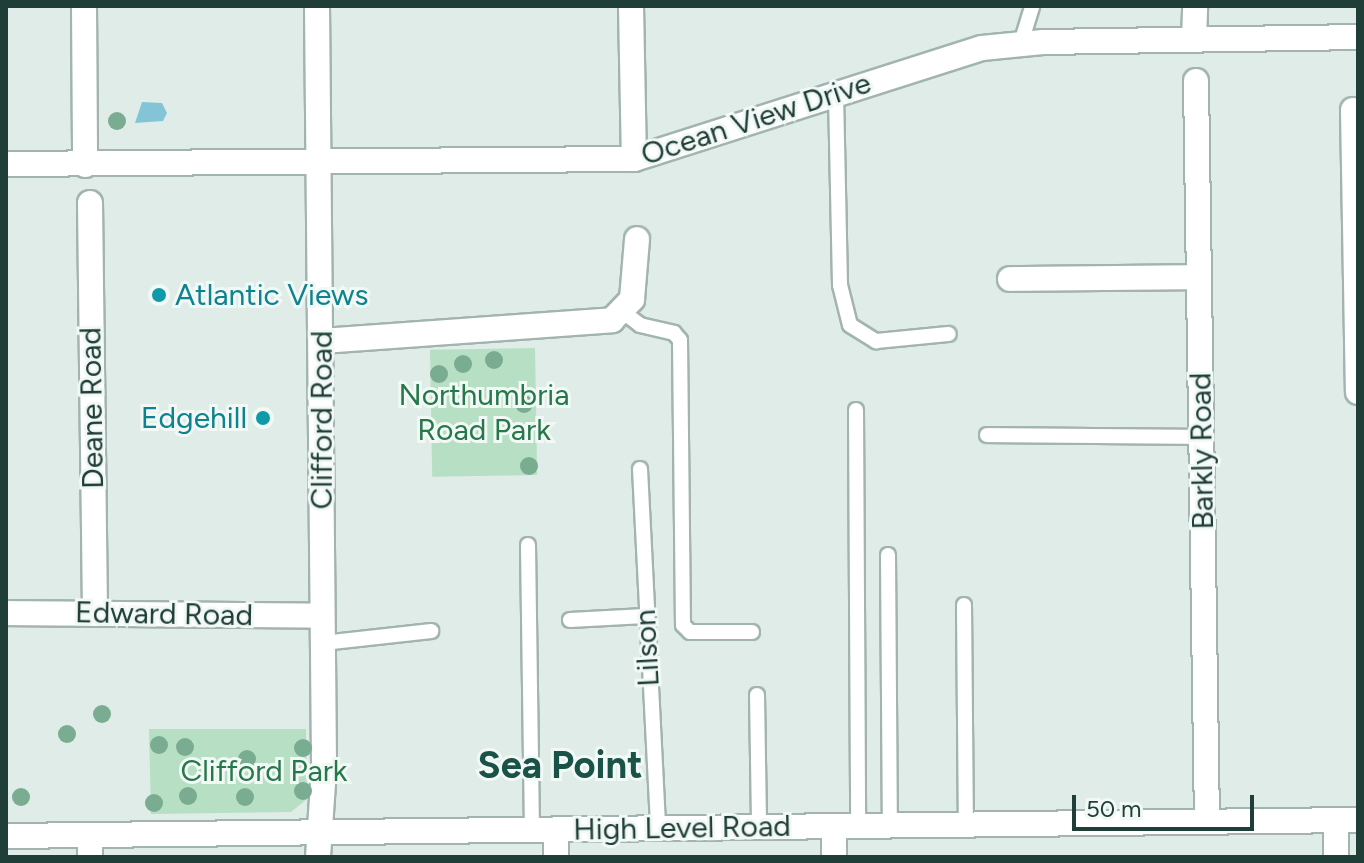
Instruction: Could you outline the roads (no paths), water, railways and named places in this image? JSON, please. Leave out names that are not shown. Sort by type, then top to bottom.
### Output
[{"type":"street","points":[[84,6],[85,165]]},
{"type":"street","name":"Clifford Road","points":[[317,6],[323,643],[319,845]]},
{"type":"street","points":[[631,6],[634,159]]},
{"type":"street","points":[[1194,40],[1195,6]]},
{"type":"street","name":"Ocean View Drive","points":[[6,164],[318,165],[634,159],[982,48],[1021,43],[1358,37]]},
{"type":"street","name":"Barkly Road","points":[[1196,81],[1207,821]]},
{"type":"street","points":[[1353,110],[1358,392]]},
{"type":"street","name":"Deane Road","points":[[90,203],[95,614]]},
{"type":"street","points":[[322,341],[592,324],[623,312],[632,299],[637,239]]},
{"type":"street","points":[[1010,279],[1199,277]]},
{"type":"street","name":"Edward Road","points":[[6,613],[322,616]]},
{"type":"street","points":[[1336,857],[1347,820]]},
{"type":"street","name":"High Level Road","points":[[6,836],[90,846],[319,845],[544,830],[658,827],[1347,820]]},
{"type":"street","points":[[834,826],[834,857]]},
{"type":"street","points":[[544,830],[556,857]]},
{"type":"lane","points":[[1021,43],[1032,6]]},
{"type":"lane","points":[[836,94],[840,285],[850,325],[876,341],[949,334]]},
{"type":"lane","points":[[623,312],[640,325],[674,333],[680,340],[683,625],[690,632],[752,632]]},
{"type":"lane","points":[[856,410],[858,826]]},
{"type":"lane","points":[[987,435],[1202,437]]},
{"type":"lane","name":"Lilson","points":[[640,469],[658,827]]},
{"type":"lane","points":[[528,545],[544,830]]},
{"type":"lane","points":[[888,555],[890,826]]},
{"type":"lane","points":[[964,605],[966,825]]},
{"type":"lane","points":[[570,620],[645,616]]},
{"type":"lane","points":[[323,643],[431,631]]},
{"type":"lane","points":[[757,695],[759,827]]},
{"type":"water","points":[[142,102],[162,103],[167,113],[163,121],[135,123]]},
{"type":"place","name":"Atlantic Views","points":[[159,295]]},
{"type":"place","name":"Edgehill","points":[[263,418]]},
{"type":"district","name":"Sea Point","points":[[560,766]]},
{"type":"park label","name":"Northumbria Road Park","points":[[484,412]]},
{"type":"park label","name":"Clifford Park","points":[[264,771]]}]
